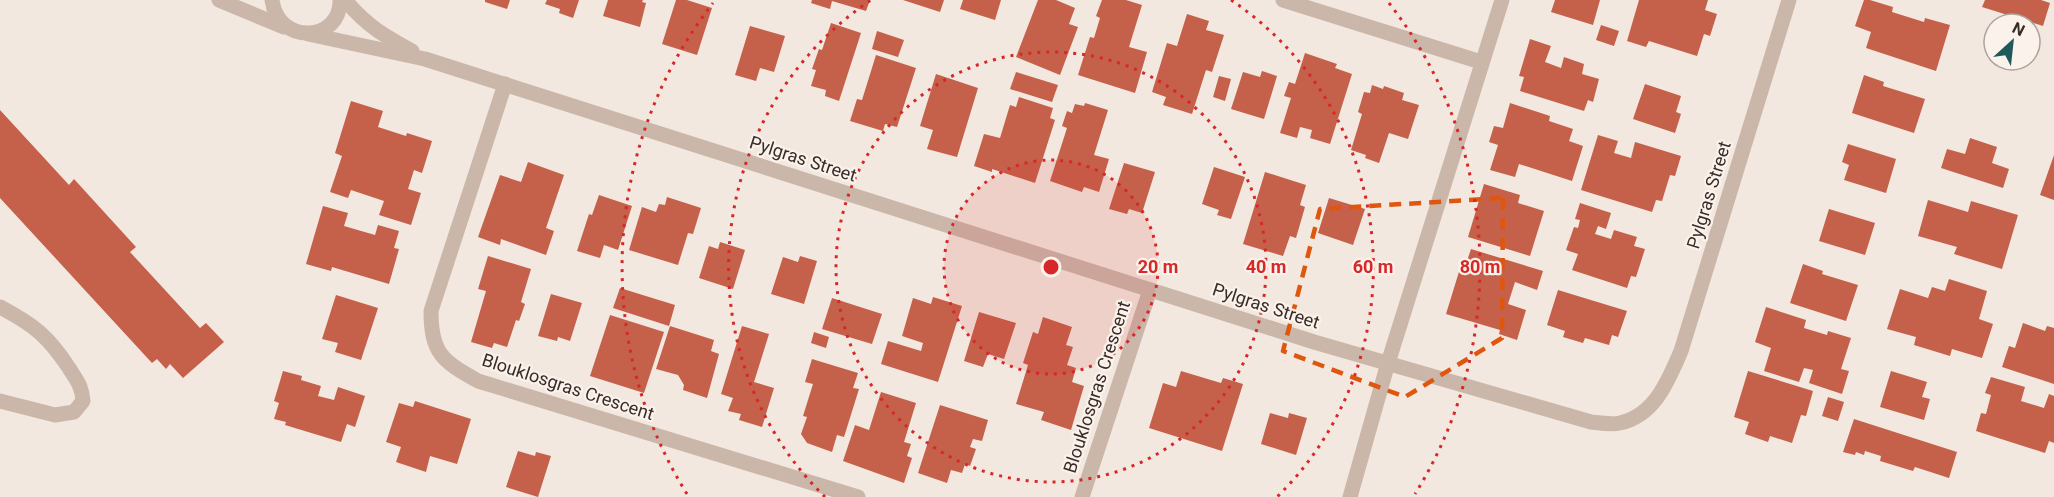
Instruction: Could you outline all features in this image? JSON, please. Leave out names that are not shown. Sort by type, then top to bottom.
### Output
[{"type":"street","points":[[219,0],[287,28]]},
{"type":"street","points":[[272,0],[273,10],[287,28]]},
{"type":"street","points":[[309,34],[329,25],[336,16],[340,0]]},
{"type":"street","name":"Pylgras Street","points":[[345,0],[362,19],[375,29],[425,59]]},
{"type":"street","points":[[1283,0],[1481,62]]},
{"type":"street","points":[[1350,497],[1388,363],[1502,0]]},
{"type":"street","name":"Pylgras Street","points":[[287,28],[297,33],[425,59],[1314,342],[1592,422],[1618,424],[1636,417],[1656,401],[1681,351],[1789,0]]},
{"type":"street","name":"Blouklosgras Crescent","points":[[505,84],[431,310],[431,334],[440,355],[458,370],[478,381],[858,497]]},
{"type":"street","name":"Blouklosgras Crescent","points":[[1082,497],[1150,290]]},
{"type":"street","points":[[0,307],[29,323],[53,344],[82,388],[83,402],[74,412],[55,415],[0,401]]},
{"type":"highlighted area","points":[[1503,198],[1502,338],[1405,397],[1283,351],[1320,209]]},
{"type":"building","points":[[485,0],[510,0],[507,9],[485,2]]},
{"type":"building","points":[[547,0],[579,0],[573,18],[559,13],[560,9],[545,4]]},
{"type":"building","points":[[608,0],[643,0],[642,2],[646,3],[640,27],[603,16]]},
{"type":"building","points":[[676,0],[687,0],[712,8],[697,55],[662,44]]},
{"type":"building","points":[[812,0],[870,0],[866,11],[832,1],[830,9],[811,3]]},
{"type":"building","points":[[903,0],[944,0],[940,12]]},
{"type":"building","points":[[963,0],[1001,0],[995,20],[960,9]]},
{"type":"building","points":[[1038,0],[1056,0],[1075,8],[1069,24],[1078,27],[1060,75],[1016,57]]},
{"type":"building","points":[[1102,0],[1126,0],[1142,5],[1129,47],[1147,52],[1135,93],[1078,75],[1090,37],[1094,38],[1100,18],[1096,16]]},
{"type":"building","points":[[1555,0],[1600,0],[1593,25],[1551,12]]},
{"type":"building","points":[[1639,0],[1708,0],[1705,10],[1717,14],[1710,36],[1704,34],[1697,56],[1649,41],[1646,47],[1627,41]]},
{"type":"building","points":[[1864,0],[1893,7],[1892,12],[1924,22],[1925,18],[1950,25],[1936,71],[1866,48],[1871,32],[1855,26]]},
{"type":"building","points":[[1985,0],[2041,0],[2050,3],[2043,26],[2042,12],[1998,12],[1982,7]]},
{"type":"building","points":[[1187,14],[1209,21],[1206,30],[1224,35],[1212,72],[1206,70],[1192,114],[1163,105],[1166,97],[1152,92],[1167,43],[1177,46]]},
{"type":"building","points":[[831,23],[861,33],[839,101],[825,96],[826,90],[811,86],[816,70],[812,69],[819,49],[822,50]]},
{"type":"building","points":[[1601,25],[1619,31],[1614,46],[1596,40]]},
{"type":"building","points":[[750,26],[785,36],[774,72],[760,68],[756,81],[735,75]]},
{"type":"building","points":[[877,31],[904,40],[898,57],[872,49]]},
{"type":"building","points":[[1530,39],[1551,46],[1545,62],[1561,68],[1564,57],[1584,64],[1582,74],[1599,79],[1593,102],[1588,100],[1584,111],[1520,91],[1524,77],[1519,76]]},
{"type":"building","points":[[1305,53],[1337,64],[1335,68],[1352,74],[1330,144],[1310,138],[1312,130],[1300,127],[1297,138],[1280,133],[1291,98],[1284,96],[1289,82],[1295,84]]},
{"type":"building","points":[[876,55],[916,68],[897,127],[885,124],[883,131],[850,121],[857,99],[862,100]]},
{"type":"building","points":[[1262,71],[1277,76],[1264,119],[1231,109],[1243,72],[1260,77]]},
{"type":"building","points":[[1016,72],[1058,85],[1052,102],[1010,89]]},
{"type":"building","points":[[936,74],[978,88],[957,157],[927,149],[933,130],[920,126]]},
{"type":"building","points":[[1864,75],[1884,82],[1883,86],[1925,99],[1914,133],[1852,113]]},
{"type":"building","points":[[1219,76],[1231,79],[1225,101],[1213,97]]},
{"type":"building","points":[[1645,84],[1681,96],[1676,112],[1681,114],[1675,133],[1633,119]]},
{"type":"building","points":[[1372,85],[1383,89],[1384,86],[1404,93],[1402,100],[1419,105],[1408,139],[1389,133],[1379,163],[1351,150],[1362,114],[1358,112],[1364,92],[1370,93]]},
{"type":"building","points":[[1019,97],[1053,108],[1050,118],[1055,120],[1035,183],[992,169],[992,172],[974,166],[984,134],[1000,138],[1010,105],[1016,107]]},
{"type":"building","points":[[351,101],[383,111],[378,127],[432,141],[422,173],[414,170],[408,189],[421,193],[411,225],[379,215],[384,201],[351,190],[348,198],[330,192],[342,156],[335,153]]},
{"type":"building","points":[[1085,103],[1108,110],[1094,155],[1109,159],[1099,192],[1084,187],[1082,192],[1050,181],[1067,128],[1062,126],[1067,111],[1072,113],[1075,104],[1084,106]]},
{"type":"building","points":[[1510,103],[1550,116],[1549,121],[1573,129],[1569,141],[1583,146],[1572,181],[1519,164],[1515,177],[1490,170],[1498,145],[1489,142],[1494,126],[1503,128]]},
{"type":"building","points":[[0,110],[69,185],[74,179],[136,247],[130,252],[200,328],[206,323],[224,342],[183,378],[170,364],[166,369],[157,359],[152,363],[0,198]]},
{"type":"building","points":[[1598,135],[1618,141],[1614,153],[1631,158],[1635,142],[1681,156],[1675,176],[1670,175],[1662,201],[1656,200],[1652,212],[1581,190]]},
{"type":"building","points":[[1970,138],[1997,147],[1992,163],[2009,169],[2003,188],[1941,168],[1947,149],[1965,154]]},
{"type":"building","points":[[1848,144],[1896,159],[1886,193],[1844,180],[1849,165],[1842,162]]},
{"type":"building","points":[[2054,155],[2054,200],[2040,195]]},
{"type":"building","points":[[528,162],[564,175],[546,228],[554,231],[546,255],[501,239],[500,245],[478,237],[500,175],[521,182]]},
{"type":"building","points":[[1124,163],[1155,172],[1142,213],[1129,209],[1127,214],[1109,209]]},
{"type":"building","points":[[1214,167],[1245,177],[1231,219],[1217,215],[1219,210],[1202,204]]},
{"type":"building","points":[[1265,172],[1306,185],[1300,205],[1305,207],[1296,238],[1290,236],[1283,256],[1243,244]]},
{"type":"building","points":[[1484,184],[1520,195],[1518,203],[1544,211],[1530,256],[1468,237]]},
{"type":"building","points":[[599,195],[632,206],[618,250],[604,245],[600,258],[577,251],[589,214],[592,215]]},
{"type":"building","points":[[667,197],[701,208],[693,234],[688,233],[678,265],[629,250],[642,207],[656,212],[659,204],[665,205]]},
{"type":"building","points":[[1329,198],[1365,209],[1353,245],[1318,233]]},
{"type":"building","points":[[1928,200],[1968,212],[1971,201],[2018,215],[2002,269],[1954,254],[1957,247],[1918,236]]},
{"type":"building","points":[[1580,203],[1611,213],[1606,229],[1598,226],[1595,234],[1611,239],[1614,230],[1637,237],[1634,246],[1645,249],[1636,277],[1631,276],[1627,288],[1572,270],[1578,254],[1566,250],[1574,227],[1578,228],[1580,220],[1575,219]]},
{"type":"building","points":[[323,206],[348,213],[344,226],[375,235],[378,225],[399,231],[394,248],[399,249],[389,284],[332,267],[331,271],[306,264]]},
{"type":"building","points":[[1829,209],[1875,223],[1865,255],[1819,241]]},
{"type":"building","points":[[720,242],[745,250],[733,289],[699,278],[709,246],[718,249]]},
{"type":"building","points":[[1471,249],[1543,271],[1537,290],[1515,282],[1508,304],[1526,310],[1517,340],[1499,334],[1500,330],[1446,314],[1462,262],[1466,264]]},
{"type":"building","points":[[488,256],[531,269],[521,302],[525,304],[519,321],[516,320],[507,347],[494,343],[492,348],[471,342],[486,291],[478,289]]},
{"type":"building","points":[[800,256],[817,261],[804,304],[771,294],[783,257],[798,262]]},
{"type":"building","points":[[1803,264],[1823,271],[1822,274],[1858,285],[1846,321],[1790,303]]},
{"type":"building","points":[[1949,279],[1987,291],[1979,319],[1993,324],[1982,358],[1952,349],[1950,356],[1914,345],[1916,337],[1887,329],[1900,289],[1928,298],[1932,287],[1945,291]]},
{"type":"building","points":[[620,288],[675,305],[669,326],[613,308]]},
{"type":"building","points":[[1558,290],[1627,311],[1618,337],[1612,335],[1609,345],[1585,338],[1583,343],[1563,337],[1565,331],[1547,325]]},
{"type":"building","points":[[551,294],[582,303],[570,341],[558,337],[557,341],[538,336]]},
{"type":"building","points":[[336,295],[378,308],[361,360],[335,352],[338,343],[322,339]]},
{"type":"building","points":[[933,297],[962,306],[938,382],[881,364],[888,341],[921,351],[923,343],[902,336],[913,298],[931,304]]},
{"type":"building","points":[[832,298],[882,314],[872,344],[822,329]]},
{"type":"building","points":[[1766,307],[1806,320],[1804,328],[1827,335],[1828,331],[1851,338],[1841,369],[1849,371],[1842,394],[1809,383],[1813,370],[1804,368],[1799,382],[1764,371],[1771,348],[1755,342]]},
{"type":"building","points":[[979,312],[1016,323],[1004,359],[988,354],[983,367],[964,361]]},
{"type":"building","points":[[610,315],[664,332],[644,393],[590,376]]},
{"type":"building","points":[[1043,317],[1072,327],[1066,345],[1073,347],[1067,365],[1076,368],[1072,382],[1084,386],[1071,430],[1041,420],[1044,412],[1016,404],[1028,365],[1023,363],[1033,332],[1038,334]]},
{"type":"building","points":[[2023,323],[2045,331],[2047,326],[2054,328],[2054,384],[2002,367],[2009,346],[2015,348]]},
{"type":"building","points":[[670,326],[714,340],[711,351],[719,354],[707,398],[683,390],[684,385],[678,375],[656,369]]},
{"type":"building","points":[[742,326],[769,334],[754,382],[774,388],[762,427],[739,420],[741,414],[728,411],[733,398],[721,394]]},
{"type":"building","points":[[814,332],[829,337],[826,348],[811,343]]},
{"type":"building","points":[[812,359],[858,373],[853,388],[859,389],[844,437],[837,435],[832,452],[807,443],[801,434],[807,417],[803,416],[813,384],[805,382]]},
{"type":"building","points":[[283,371],[302,376],[301,380],[321,386],[318,396],[334,400],[338,387],[365,396],[355,427],[347,424],[341,442],[285,425],[286,422],[274,419],[279,403],[274,401]]},
{"type":"building","points":[[1181,371],[1221,383],[1223,378],[1243,384],[1222,451],[1149,428],[1163,383],[1176,387]]},
{"type":"building","points":[[1748,371],[1813,391],[1806,416],[1801,415],[1792,443],[1770,436],[1768,442],[1745,434],[1749,422],[1734,417]]},
{"type":"building","points":[[1891,371],[1927,382],[1922,397],[1930,399],[1924,420],[1880,407]]},
{"type":"building","points":[[1991,377],[2025,387],[2021,401],[2044,408],[2049,394],[2054,396],[2054,443],[2049,441],[2045,453],[1976,431],[1981,413],[1986,414],[1991,395],[1985,393]]},
{"type":"building","points":[[881,392],[916,403],[904,442],[911,444],[907,456],[912,458],[904,483],[843,461],[855,425],[869,430]]},
{"type":"building","points":[[1828,397],[1844,402],[1838,421],[1822,416]]},
{"type":"building","points":[[415,401],[471,419],[457,464],[430,456],[426,472],[396,462],[401,447],[386,442],[399,403],[413,407]]},
{"type":"building","points":[[940,405],[988,420],[982,441],[973,439],[970,447],[976,449],[970,466],[965,464],[962,473],[951,470],[947,483],[918,473]]},
{"type":"building","points":[[1270,413],[1288,418],[1289,413],[1307,418],[1296,455],[1261,444]]},
{"type":"building","points":[[1854,419],[1957,452],[1949,478],[1915,467],[1913,471],[1880,461],[1881,456],[1865,451],[1864,455],[1856,452],[1855,455],[1843,452]]},
{"type":"building","points":[[518,451],[535,456],[536,452],[551,456],[538,497],[506,487]]}]
